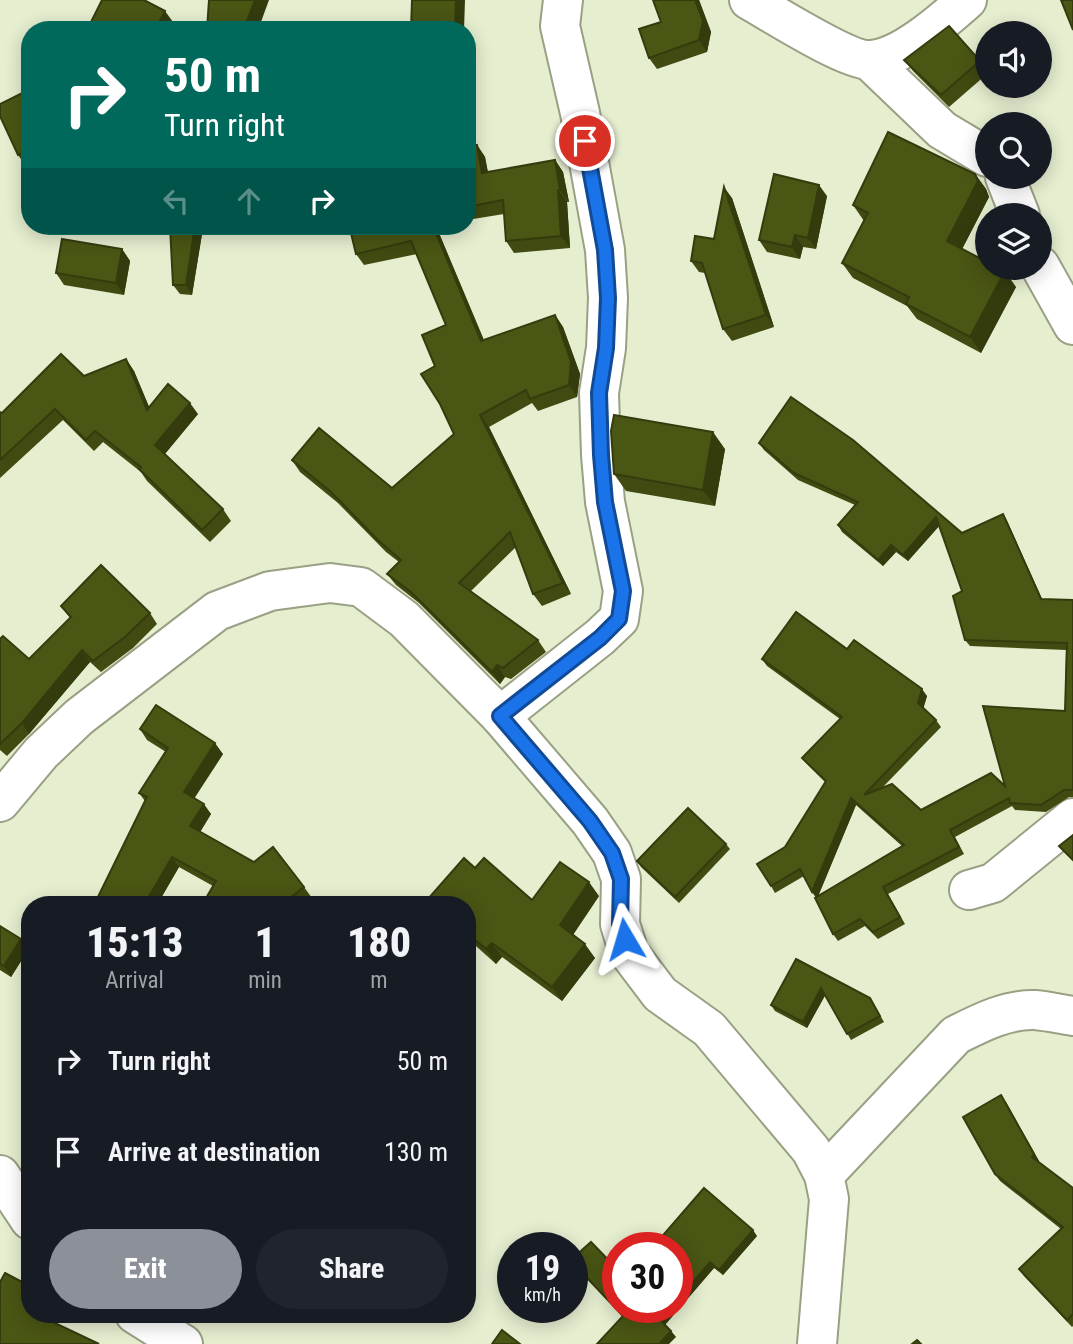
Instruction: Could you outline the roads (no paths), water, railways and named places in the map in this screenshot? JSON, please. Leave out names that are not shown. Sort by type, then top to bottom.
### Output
[{"type":"street","points":[[500,716],[600,638],[619,619],[623,591],[605,502],[601,455],[599,393],[606,348],[608,298],[605,250],[580,113],[560,26],[563,0]]},
{"type":"street","points":[[749,0],[832,48],[870,61],[942,131],[975,150]]},
{"type":"street","points":[[870,61],[904,48],[938,26],[967,0]]},
{"type":"street","points":[[1048,280],[1073,325]]},
{"type":"street","points":[[0,802],[41,753],[79,717],[217,611],[270,591],[330,583],[361,587],[404,619],[500,716],[590,821],[612,853],[621,879],[620,924],[629,953],[660,994],[709,1029],[811,1150],[824,1175],[829,1199],[817,1344]]},
{"type":"street","points":[[969,890],[993,883],[1073,818]]},
{"type":"street","points":[[824,1175],[956,1034],[1008,1013],[1033,1010],[1073,1016]]},
{"type":"street","points":[[0,1175],[21,1206]]},
{"type":"street","points":[[149,1323],[183,1344]]}]
